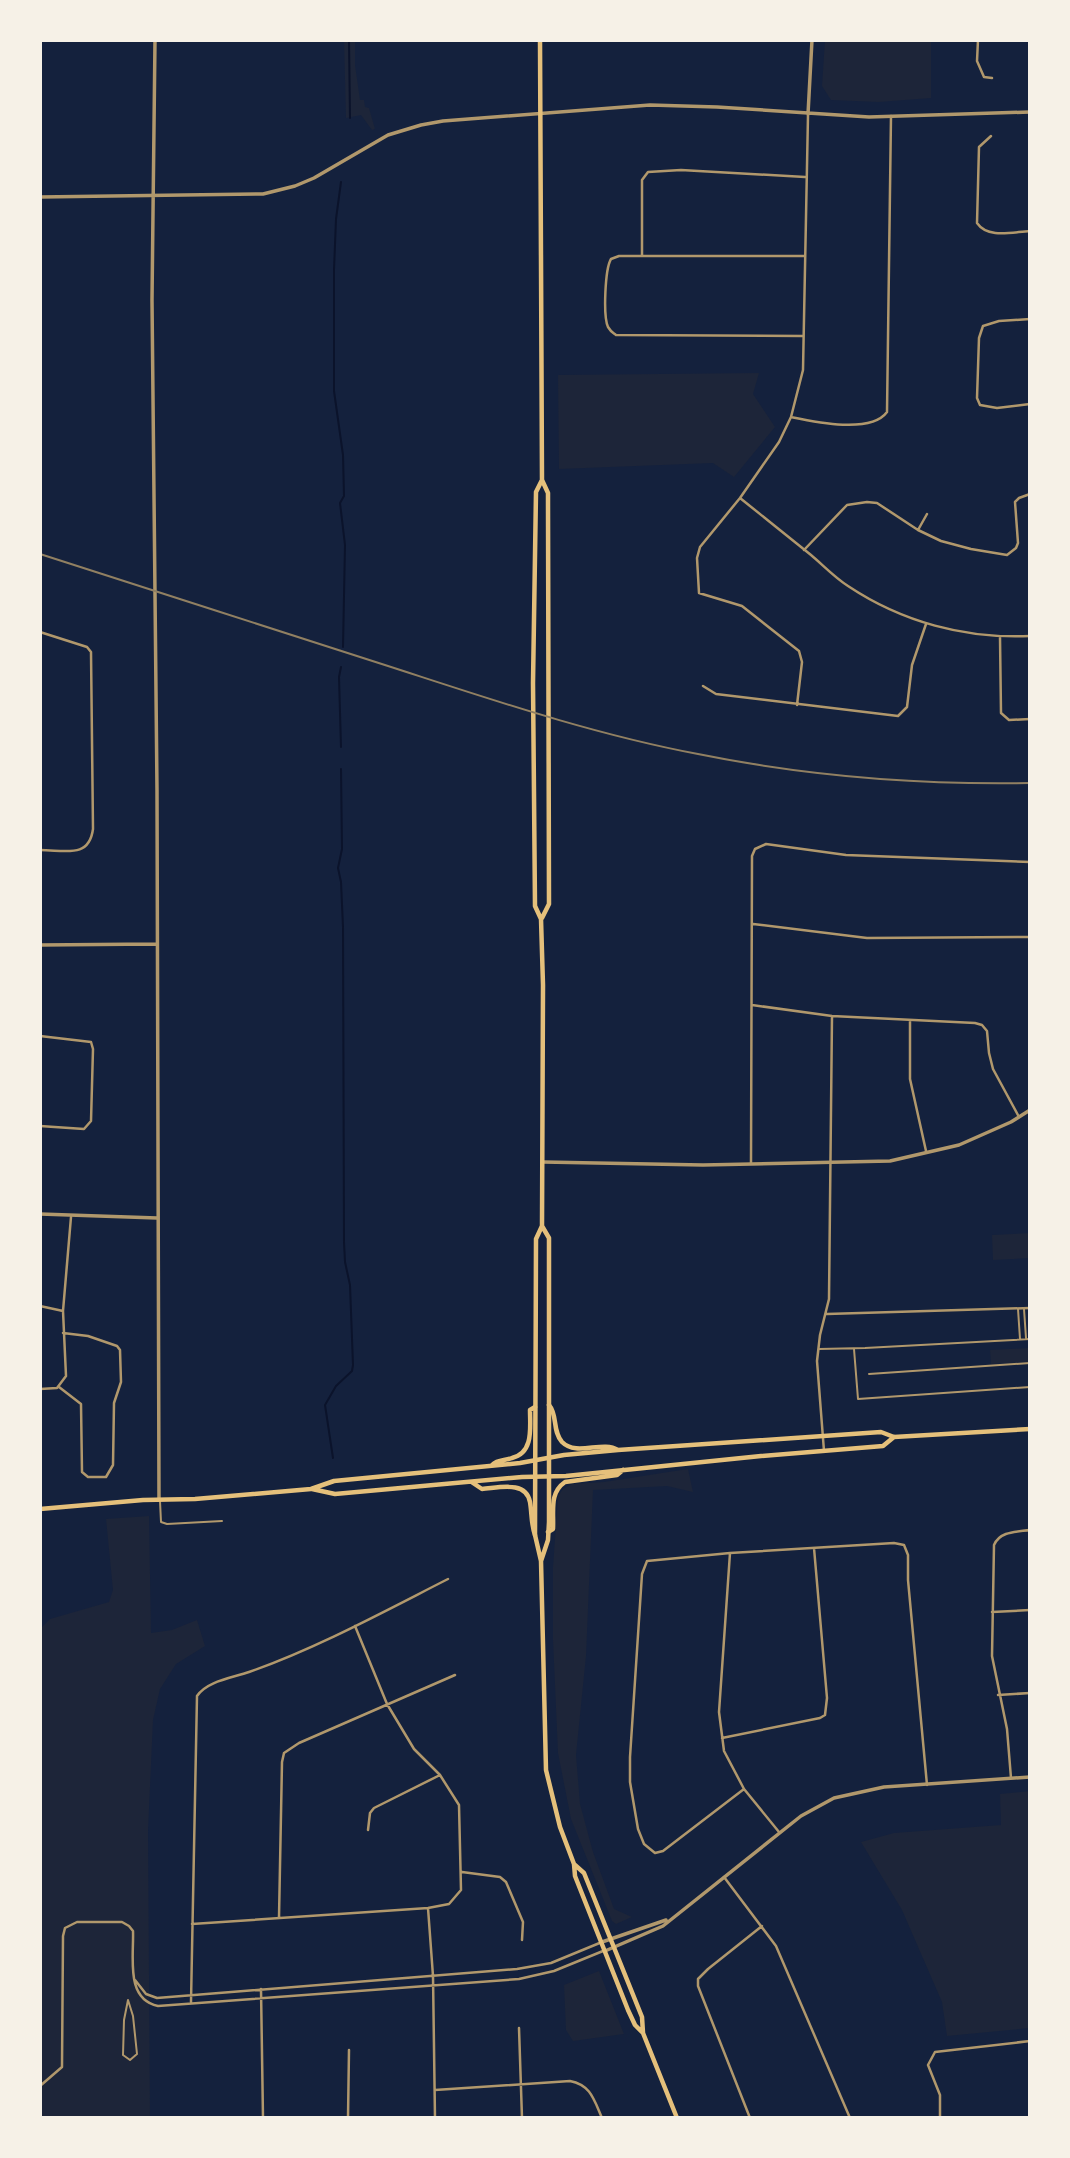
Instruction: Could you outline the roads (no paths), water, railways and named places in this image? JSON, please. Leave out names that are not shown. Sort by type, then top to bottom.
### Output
[{"type":"main road","points":[[540,40],[542,481],[548,493],[549,904],[541,919]]},
{"type":"main road","points":[[542,481],[536,492],[533,683],[535,906],[541,919],[544,1089],[542,1226],[536,1239],[535,1477],[536,1535],[541,1562],[546,1770],[560,1827],[574,1864],[575,1876],[635,2025],[643,2033]]},
{"type":"main road","points":[[541,1562],[548,1532],[549,1477],[549,1238],[542,1226]]},
{"type":"main road","points":[[549,1405],[554,1410],[556,1432],[565,1445],[576,1448],[612,1446],[618,1450]]},
{"type":"main road","points":[[491,1466],[496,1461],[521,1455],[527,1448],[530,1410],[535,1407]]},
{"type":"main road","points":[[40,1509],[311,1489],[334,1481],[491,1466],[618,1450],[881,1432],[894,1437],[1030,1429]]},
{"type":"main road","points":[[311,1489],[335,1494],[549,1477],[883,1446],[894,1437]]},
{"type":"main road","points":[[548,1532],[553,1529],[554,1495],[561,1484],[617,1475],[624,1470]]},
{"type":"main road","points":[[473,1482],[482,1489],[513,1486],[523,1490],[530,1500],[531,1524],[536,1535]]},
{"type":"main road","points":[[574,1864],[584,1873],[611,1939],[642,2017],[643,2033],[677,2118]]},
{"type":"street","points":[[155,40],[153,197],[159,1500],[161,1522],[188,1524],[222,1521]]},
{"type":"street","points":[[797,705],[802,662],[799,651],[742,606],[703,596],[697,589],[697,558],[700,547],[740,498],[779,442],[791,417],[803,370],[805,177],[812,40]]},
{"type":"street","points":[[978,40],[977,61],[984,77],[992,78]]},
{"type":"street","points":[[40,197],[247,195],[279,191],[314,178],[370,145],[404,129],[443,121],[650,105],[891,116],[1030,112]]},
{"type":"street","points":[[791,417],[829,425],[875,422],[883,419],[887,412],[891,116]]},
{"type":"street","points":[[991,136],[979,147],[977,223],[989,234],[1030,231]]},
{"type":"street","points":[[642,255],[642,180],[648,172],[681,170],[805,177]]},
{"type":"street","points":[[804,256],[616,256],[607,267],[607,321],[610,330],[616,335],[804,336]]},
{"type":"street","points":[[1030,319],[999,321],[982,326],[979,338],[978,398],[980,405],[997,408],[1030,404]]},
{"type":"street","points":[[804,550],[847,505],[877,503],[918,530],[941,541],[1007,555],[1018,543],[1015,502],[1018,498],[1030,494]]},
{"type":"street","points":[[740,498],[847,586],[901,614],[926,624],[967,634],[1030,636]]},
{"type":"street","points":[[918,530],[927,514]]},
{"type":"street","points":[[703,686],[716,694],[896,716],[902,714],[908,702],[912,665],[926,624]]},
{"type":"street","points":[[40,632],[87,646],[91,652],[93,829],[92,839],[86,848],[40,850]]},
{"type":"street","points":[[1000,637],[1001,713],[1009,720],[1030,719]]},
{"type":"street","points":[[751,1164],[752,856],[755,849],[762,845],[870,857],[1030,862]]},
{"type":"street","points":[[753,924],[867,938],[1030,937]]},
{"type":"street","points":[[40,945],[156,944]]},
{"type":"street","points":[[752,1005],[832,1016],[982,1025],[987,1031],[993,1069],[1019,1117]]},
{"type":"street","points":[[824,1451],[817,1349],[829,1299],[832,1016]]},
{"type":"street","points":[[910,1020],[910,1079],[926,1154]]},
{"type":"street","points":[[40,1037],[91,1042],[93,1049],[91,1121],[84,1129],[40,1126]]},
{"type":"street","points":[[543,1162],[751,1164],[890,1161],[959,1145],[1030,1111]]},
{"type":"street","points":[[40,1214],[158,1218]]},
{"type":"street","points":[[59,1387],[66,1376],[63,1311],[71,1217]]},
{"type":"street","points":[[40,1306],[63,1311]]},
{"type":"street","points":[[827,1314],[1030,1307]]},
{"type":"street","points":[[1018,1308],[1020,1340]]},
{"type":"street","points":[[817,1349],[1028,1340],[1024,1308]]},
{"type":"street","points":[[40,1389],[59,1387],[80,1404],[82,1472],[88,1478],[106,1477],[113,1465],[114,1403],[121,1382],[120,1350],[117,1346],[88,1336],[63,1333]]},
{"type":"street","points":[[854,1349],[858,1399],[1030,1387]]},
{"type":"street","points":[[869,1374],[1030,1363]]},
{"type":"street","points":[[1011,1778],[1007,1729],[992,1656],[996,1540],[1005,1534],[1030,1530]]},
{"type":"street","points":[[744,1789],[663,1851],[655,1853],[644,1844],[633,1806],[630,1757],[642,1574],[647,1561],[814,1547],[894,1543],[904,1545],[907,1550],[927,1785]]},
{"type":"street","points":[[722,1738],[825,1715],[827,1698],[814,1547]]},
{"type":"street","points":[[730,1553],[719,1704],[724,1751],[744,1789],[779,1832]]},
{"type":"street","points":[[191,2004],[197,1696],[203,1688],[259,1668],[355,1626],[448,1580]]},
{"type":"street","points":[[992,1612],[1030,1610]]},
{"type":"street","points":[[192,1924],[428,1908],[449,1904],[461,1891],[459,1805],[440,1774],[414,1749],[387,1704],[355,1626]]},
{"type":"street","points":[[279,1917],[284,1753],[299,1743],[455,1675]]},
{"type":"street","points":[[998,1695],[1030,1693]]},
{"type":"street","points":[[368,1830],[370,1813],[374,1808],[440,1774]]},
{"type":"street","points":[[40,2086],[59,2072],[63,2062],[63,1936],[65,1928],[77,1922],[127,1924],[133,1931],[134,1978],[138,1993],[149,2004],[161,2006],[519,1979],[543,1975],[663,1926],[779,1832],[834,1798],[884,1787],[1030,1777]]},
{"type":"street","points":[[461,1872],[500,1877],[506,1882],[523,1922],[522,1940]]},
{"type":"street","points":[[724,1877],[762,1926],[781,1958],[850,2118]]},
{"type":"street","points":[[428,1908],[433,1976],[435,2118]]},
{"type":"street","points":[[134,1978],[150,1996],[157,1998],[535,1967],[668,1920]]},
{"type":"street","points":[[750,2118],[698,1986],[698,1979],[762,1926]]},
{"type":"street","points":[[261,1989],[263,2118]]},
{"type":"street","points":[[128,2000],[133,2016],[137,2054],[130,2060],[123,2055],[128,2000]]},
{"type":"street","points":[[519,2028],[523,2118]]},
{"type":"street","points":[[940,2118],[940,2095],[928,2065],[935,2052],[1030,2040]]},
{"type":"street","points":[[348,2118],[349,2050]]},
{"type":"street","points":[[435,2090],[570,2081],[588,2088],[602,2118]]},
{"type":"waterway","points":[[349,40],[350,118]]},
{"type":"waterway","points":[[341,182],[334,270],[334,391],[343,455],[344,496],[340,503],[345,545],[343,647]]},
{"type":"waterway","points":[[341,667],[341,747]]},
{"type":"waterway","points":[[333,1458],[325,1405],[336,1386],[352,1371],[353,1365],[350,1285],[344,1242],[343,927],[338,868],[342,849],[341,769]]},
{"type":"railway","points":[[40,554],[503,703],[658,746],[739,762],[863,778],[1030,783]]}]
